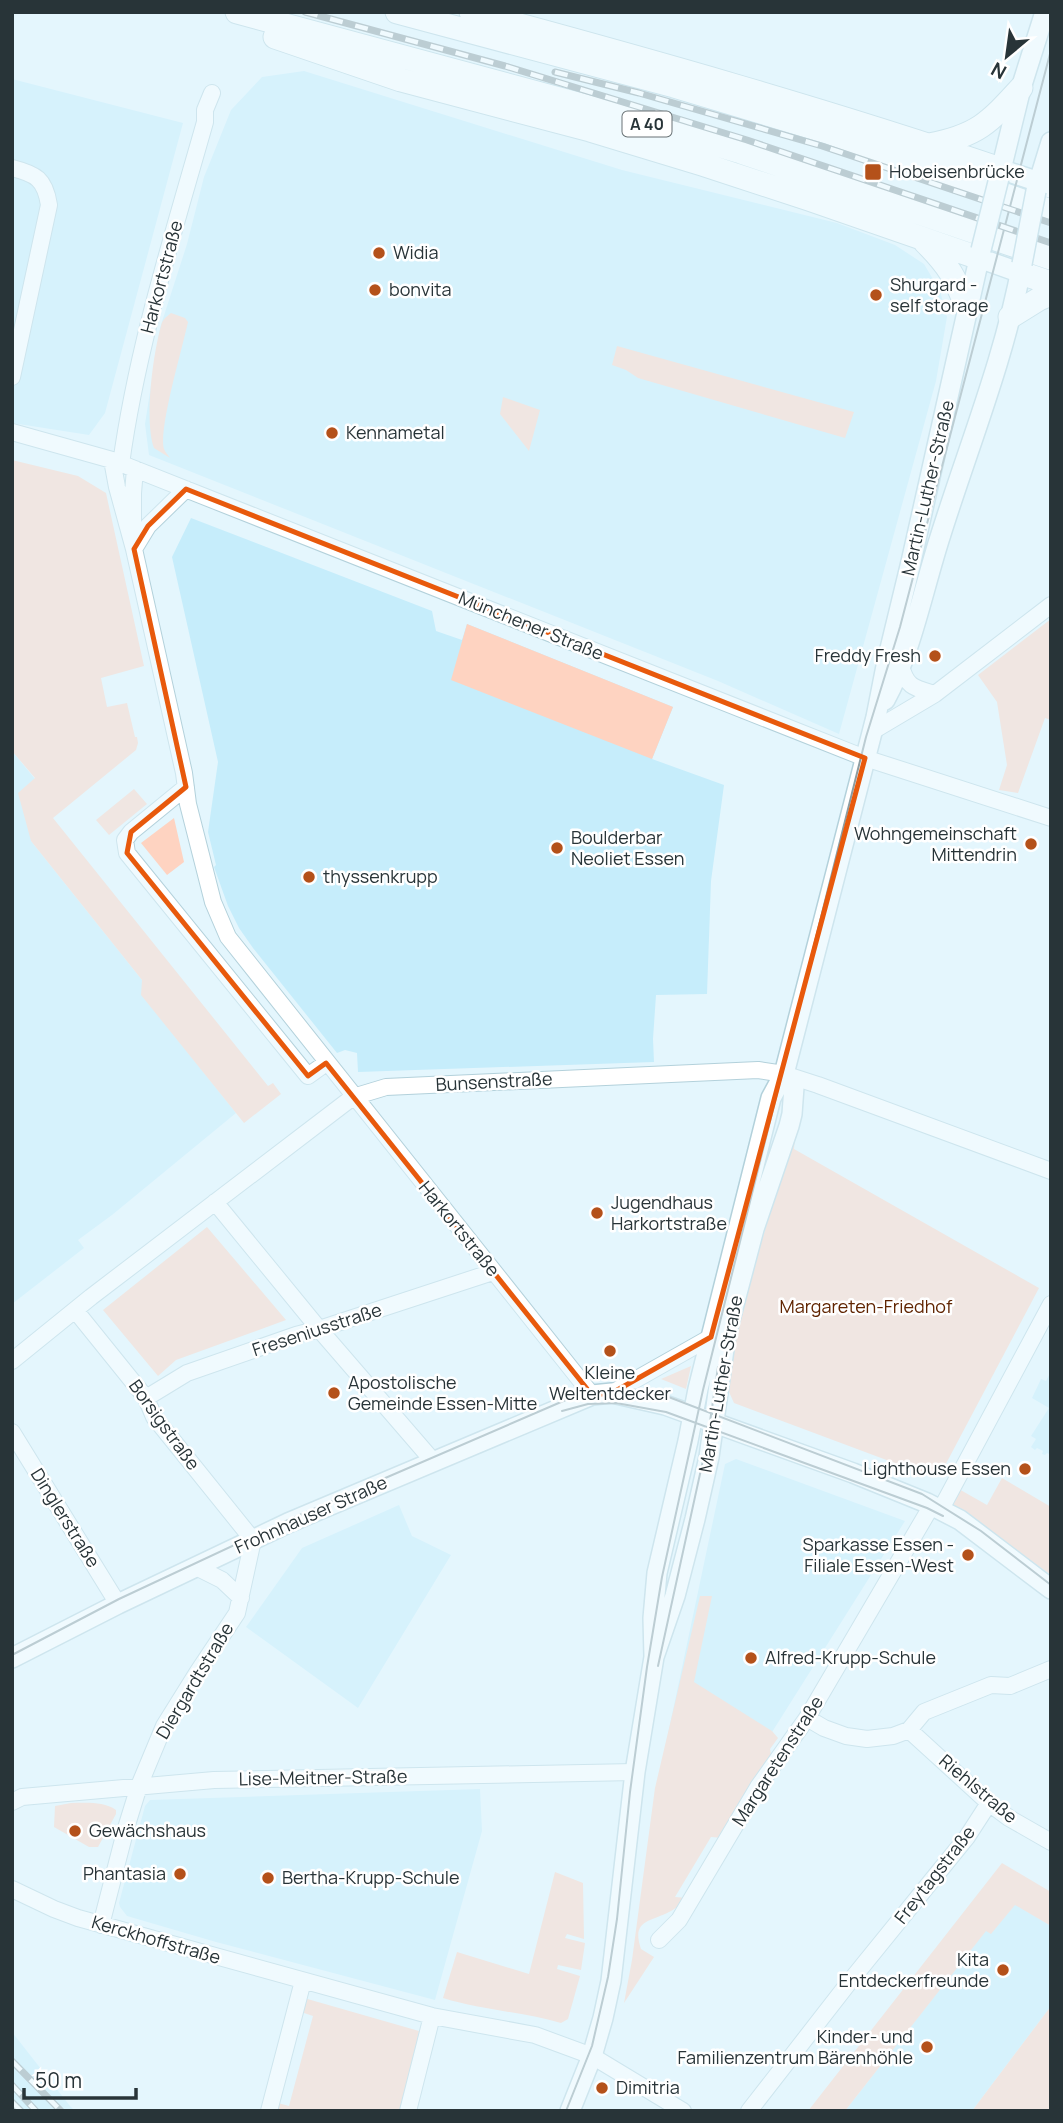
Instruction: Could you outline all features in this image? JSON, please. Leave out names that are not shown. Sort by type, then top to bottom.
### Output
[{"type":"highway","points":[[221,12],[275,37],[401,80],[590,130],[980,254]]},
{"type":"highway","name":"A 40","points":[[237,12],[581,105],[729,149],[1051,258]]},
{"type":"highway","name":"A 40","points":[[397,12],[674,86],[827,132],[1051,211]]},
{"type":"highway","points":[[471,12],[862,123],[928,145],[1000,174]]},
{"type":"highway","points":[[928,145],[956,140],[973,132],[987,123],[1021,88]]},
{"type":"highway","points":[[920,237],[954,275],[967,307]]},
{"type":"highway","points":[[1021,268],[1051,282]]},
{"type":"highway","points":[[1010,317],[1051,294]]},
{"type":"main road","name":"Martin-Luther-Straße","points":[[654,1657],[655,1583],[711,1338],[771,1098],[784,1074],[874,724],[967,307],[1021,88],[1045,12]]},
{"type":"main road","name":"Martin-Luther-Straße","points":[[874,724],[898,676],[957,482],[977,430],[1010,317],[1051,142]]},
{"type":"main road","points":[[1000,174],[1042,187]]},
{"type":"main road","points":[[980,254],[1021,268]]},
{"type":"main road","name":"Martin-Luther-Straße","points":[[569,2111],[592,2056],[611,1981],[635,1772],[654,1657],[676,1596],[709,1457],[729,1323],[754,1229],[792,1114],[794,1087],[784,1074]]},
{"type":"main road","name":"Frohnhauser Straße","points":[[14,1659],[118,1604],[253,1540],[592,1395],[612,1393],[693,1414],[936,1507],[960,1520],[1051,1590]]},
{"type":"street","name":"Harkortstraße","points":[[212,93],[205,110],[205,122],[154,301],[126,426],[117,487],[134,549],[213,902],[228,937],[592,1395]]},
{"type":"street","points":[[12,168],[29,172],[42,181],[49,205],[12,377]]},
{"type":"street","name":"Münchener Straße","points":[[12,432],[122,464],[865,758],[1051,818]]},
{"type":"street","name":"Harkortstraße","points":[[122,464],[133,493],[134,549]]},
{"type":"street","points":[[134,549],[148,526],[186,489]]},
{"type":"street","points":[[874,724],[935,694],[1051,605]]},
{"type":"street","points":[[901,666],[905,679],[913,688],[935,694]]},
{"type":"street","points":[[186,787],[131,832],[125,840],[127,853],[309,1076],[326,1063]]},
{"type":"street","name":"Bunsenstraße","points":[[12,1361],[353,1097],[386,1087],[758,1070],[784,1074],[818,1085],[1051,1171]]},
{"type":"street","points":[[215,1202],[319,1329],[433,1461]]},
{"type":"street","name":"Freseniusstraße","points":[[146,1398],[187,1373],[493,1272]]},
{"type":"street","name":"Margaretenstraße","points":[[659,1940],[679,1920],[758,1787],[807,1718],[936,1507],[1051,1304]]},
{"type":"street","name":"Borsigstraße","points":[[75,1310],[146,1398],[154,1417],[253,1540]]},
{"type":"street","name":"Frohnhauser Straße","points":[[612,1393],[711,1338]]},
{"type":"street","name":"Dinglerstraße","points":[[12,1432],[118,1604]]},
{"type":"street","name":"Diergardtstraße","points":[[101,1925],[125,1828],[139,1786],[164,1726],[237,1613],[253,1540]]},
{"type":"street","points":[[196,1567],[222,1580],[241,1598]]},
{"type":"street","points":[[807,1718],[846,1736],[867,1739],[893,1736],[909,1730],[924,1712],[991,1685],[1010,1686],[1051,1669]]},
{"type":"street","name":"Riehlstraße","points":[[909,1730],[989,1803],[1051,1842]]},
{"type":"street","name":"Lise-Meitner-Straße","points":[[12,1802],[22,1797],[214,1780],[635,1772]]},
{"type":"street","name":"Freytagstraße","points":[[749,2111],[967,1837],[989,1803]]},
{"type":"street","name":"Kerckhoffstraße","points":[[12,1889],[54,1909],[101,1925],[303,1982],[432,2016],[535,2035],[592,2056],[683,2111]]},
{"type":"street","points":[[269,2111],[303,1982]]},
{"type":"street","points":[[408,2111],[432,2016]]},
{"type":"highlighted area","points":[[186,489],[865,758],[711,1337],[612,1393],[592,1395],[326,1063],[308,1076],[127,853],[131,832],[186,787],[134,549],[148,526]]},
{"type":"shaded area","name":"Widia","points":[[304,71],[622,170],[837,223],[895,245],[924,264],[940,291],[947,317],[936,381],[839,734],[718,681],[149,455],[145,424],[160,328],[187,244],[204,177],[231,110],[262,77]]},
{"type":"shaded area","points":[[12,79],[183,123],[105,413],[89,435],[12,423]]},
{"type":"shaded area","points":[[191,518],[432,611],[436,631],[462,640],[467,624],[673,707],[652,759],[724,785],[711,881],[707,994],[656,995],[654,1062],[358,1072],[357,1053],[345,1050],[337,1053],[239,928],[214,867],[216,865],[208,832],[218,762],[172,557]]},
{"type":"shaded area","points":[[12,751],[35,779],[31,841],[142,980],[142,995],[236,1113],[78,1240],[84,1248],[12,1304]]},
{"type":"shaded area","points":[[1051,1371],[1051,1455],[1045,1455],[1042,1454],[1043,1451],[1031,1447],[1036,1439],[1031,1436],[1049,1408],[1032,1398],[1041,1379],[1046,1381]]},
{"type":"shaded area","name":"Alfred-Krupp-Schule","points":[[736,1459],[905,1521],[733,1794],[657,1786],[725,1464]]},
{"type":"shaded area","points":[[399,1505],[412,1536],[451,1555],[358,1708],[246,1627],[302,1548]]},
{"type":"shaded area","points":[[480,1789],[482,1831],[435,2000],[127,1916],[120,1907],[145,1806],[150,1800]]},
{"type":"shaded area","name":"Kita Entdeckerfreunde","points":[[1015,1904],[1051,1926],[1051,2006],[972,2111],[845,2111],[986,1930],[991,1933]]},
{"type":"shaded area","points":[[12,2032],[70,2106],[75,2111],[12,2111]]},
{"type":"green space","points":[[171,313],[185,318],[188,322],[163,439],[164,449],[170,458],[154,448],[150,405],[158,338],[162,322]]},
{"type":"green space","points":[[617,346],[854,412],[845,438],[638,378],[612,365]]},
{"type":"green space","points":[[503,397],[540,410],[529,451],[500,414]]},
{"type":"green space","points":[[12,460],[78,476],[106,493],[144,666],[101,678],[107,707],[127,703],[137,737],[136,750],[53,818],[268,1086],[273,1083],[281,1094],[244,1123],[141,995],[142,980],[31,841],[18,793],[35,778],[12,751]]},
{"type":"green space","points":[[1051,619],[1051,720],[1045,718],[1018,793],[999,790],[1007,765],[997,702],[978,675]]},
{"type":"green space","points":[[467,624],[673,707],[652,759],[451,680]]},
{"type":"green space","points":[[134,789],[147,804],[109,835],[96,820]]},
{"type":"green space","points":[[174,818],[184,862],[167,875],[141,843]]},
{"type":"green space","name":"Margareten-Friedhof","points":[[795,1137],[794,1149],[1039,1288],[940,1475],[932,1477],[734,1403],[729,1392],[733,1335]]},
{"type":"green space","points":[[207,1227],[286,1320],[176,1360],[158,1376],[103,1310]]},
{"type":"green space","points":[[691,1366],[686,1389],[661,1379]]},
{"type":"green space","points":[[1002,1478],[1051,1507],[1051,1575],[951,1503],[957,1488],[987,1505]]},
{"type":"green space","points":[[700,1596],[712,1596],[694,1682],[772,1731],[778,1738],[770,1749],[772,1760],[723,1838],[711,1837],[675,1897],[687,1898],[674,1909],[640,1927],[638,1932],[641,1949],[654,1957],[624,2003],[655,1788]]},
{"type":"green space","points":[[71,1803],[100,1804],[116,1810],[98,1847],[89,1847],[54,1827],[55,1806]]},
{"type":"green space","points":[[1002,1863],[1051,1892],[1051,1926],[1015,1905],[991,1934],[986,1931],[845,2111],[808,2111]]},
{"type":"green space","points":[[555,1872],[583,1883],[584,1939],[567,1934],[565,1938],[585,1943],[581,1970],[558,1965],[557,1969],[580,1976],[568,2019],[561,2023],[443,1998],[457,1952],[529,1974]]},
{"type":"green space","points":[[304,1998],[419,2031],[403,2111],[276,2111],[278,2103],[289,2106],[313,2016],[301,2012]]},
{"type":"green space","points":[[1051,2006],[1051,2111],[972,2111]]},
{"type":"tram line","points":[[566,2111],[592,2046],[608,1977],[647,1667],[662,1577],[703,1390],[866,737],[900,627],[1051,50]]},
{"type":"tram line","points":[[658,1666],[707,1442],[718,1367]]},
{"type":"tram line","points":[[12,1655],[119,1599],[288,1520],[568,1399],[617,1389],[641,1390],[666,1396],[922,1494],[981,1531],[1051,1585]]},
{"type":"tram line","points":[[562,1411],[588,1404],[616,1403],[666,1412],[943,1516]]},
{"type":"railway","points":[[305,12],[505,66],[747,140],[1051,243]]},
{"type":"railway","points":[[555,72],[639,93],[822,146],[1051,223]]},
{"type":"railway","points":[[12,2061],[61,2111]]},
{"type":"railway","points":[[12,2085],[36,2111]]},
{"type":"railway","points":[[12,2102],[21,2111]]},
{"type":"place","name":"Hobeisenbrücke","points":[[873,172]]},
{"type":"place","name":"Widia","points":[[379,253]]},
{"type":"place","name":"bonvita","points":[[375,290]]},
{"type":"place","name":"Shurgard - self storage","points":[[876,295]]},
{"type":"place","name":"Kennametal","points":[[332,433]]},
{"type":"place","name":"Freddy Fresh","points":[[935,656]]},
{"type":"place","name":"Wohngemeinschaft Mittendrin","points":[[1031,844]]},
{"type":"place","name":"Boulderbar Neoliet Essen","points":[[557,848]]},
{"type":"place","name":"thyssenkrupp","points":[[309,877]]},
{"type":"place","name":"Jugendhaus Harkortstraße","points":[[597,1213]]},
{"type":"place","name":"Kleine Weltentdecker","points":[[610,1351]]},
{"type":"place","name":"Apostolische Gemeinde Essen-Mitte","points":[[334,1393]]},
{"type":"place","name":"Lighthouse Essen","points":[[1025,1469]]},
{"type":"place","name":"Sparkasse Essen - Filiale Essen-West","points":[[968,1555]]},
{"type":"place","name":"Alfred-Krupp-Schule","points":[[751,1658]]},
{"type":"place","name":"Gewächshaus","points":[[75,1831]]},
{"type":"place","name":"Phantasia","points":[[180,1874]]},
{"type":"place","name":"Bertha-Krupp-Schule","points":[[268,1878]]},
{"type":"place","name":"Kita Entdeckerfreunde","points":[[1003,1970]]},
{"type":"place","name":"Kinder- und Familienzentrum Bärenhöhle","points":[[927,2047]]},
{"type":"place","name":"Dimitria","points":[[602,2088]]}]
